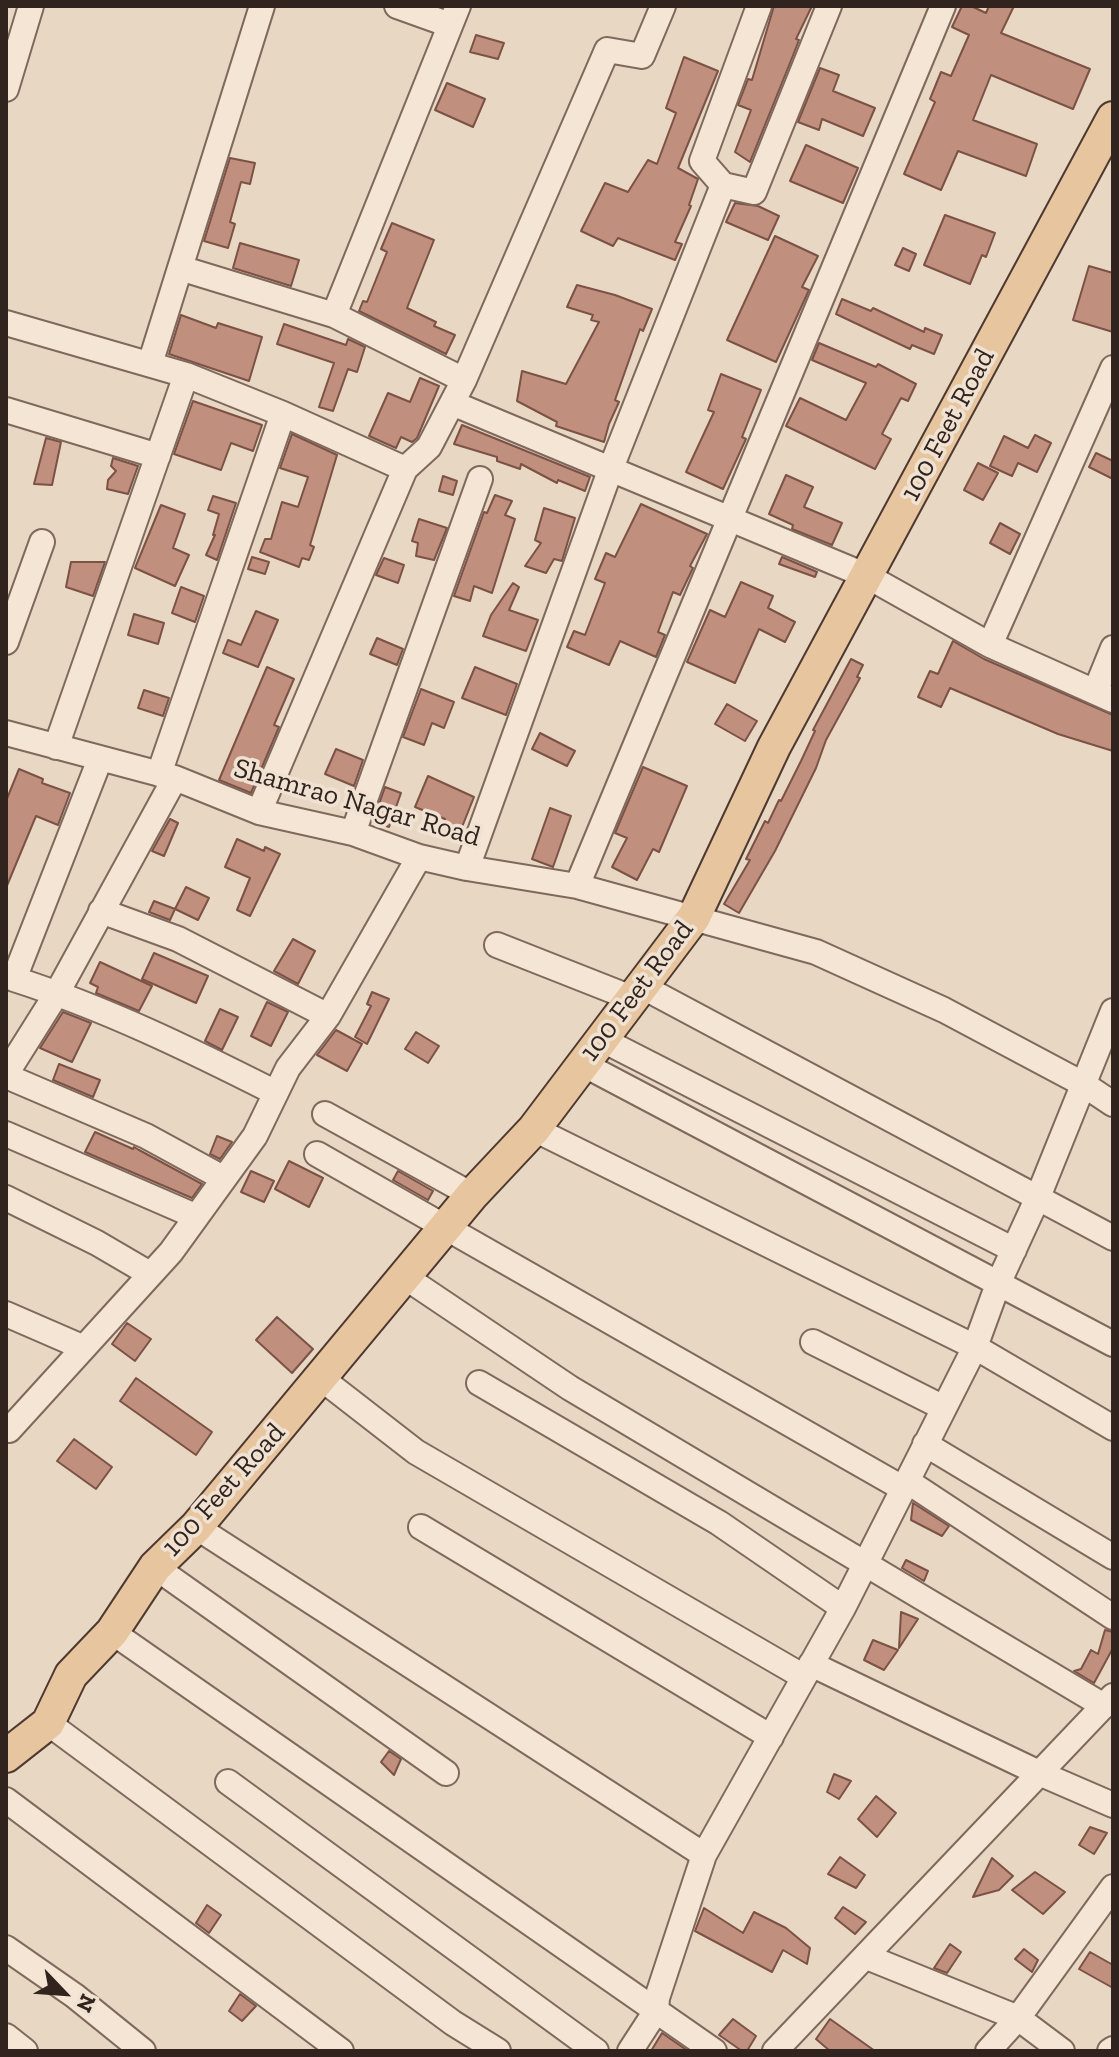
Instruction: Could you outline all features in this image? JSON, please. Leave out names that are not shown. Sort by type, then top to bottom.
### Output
[{"type":"main road","name":"100 Feet Road","points":[[6,1756],[48,1723],[71,1675],[112,1632],[155,1567],[196,1527],[472,1195],[534,1129],[694,917],[774,747],[1113,118]]},
{"type":"street","points":[[6,89],[31,6]]},
{"type":"street","points":[[150,364],[262,6]]},
{"type":"street","points":[[334,315],[454,16],[397,6]]},
{"type":"street","points":[[259,812],[405,469],[429,447],[464,380],[607,50],[642,56],[663,6]]},
{"type":"street","points":[[759,6],[702,161],[723,185],[754,192],[829,6]]},
{"type":"street","points":[[577,886],[943,6]]},
{"type":"street","points":[[467,868],[611,468],[723,185]]},
{"type":"street","points":[[180,268],[334,315],[464,380]]},
{"type":"street","points":[[6,323],[186,375],[283,414],[405,469]]},
{"type":"street","points":[[990,645],[1113,368]]},
{"type":"street","points":[[56,747],[186,375]]},
{"type":"street","points":[[452,403],[867,576],[990,645],[1104,696],[1113,648]]},
{"type":"street","points":[[6,410],[158,456]]},
{"type":"street","points":[[223,1178],[146,1136],[6,1075],[57,993],[167,776],[283,414]]},
{"type":"street","points":[[353,833],[480,479]]},
{"type":"street","points":[[6,642],[42,542]]},
{"type":"street","name":"Shamrao Nagar Road","points":[[9,741],[56,747],[167,776],[259,812],[353,833],[419,857],[577,886],[816,952],[944,1010],[1083,1084],[1113,1104]]},
{"type":"street","points":[[100,759],[10,977],[57,993],[188,1049],[276,1093]]},
{"type":"street","points":[[7,1429],[171,1252],[255,1136],[288,1068],[328,1016],[419,857]]},
{"type":"street","points":[[101,911],[178,939],[328,1016]]},
{"type":"street","points":[[497,945],[639,993],[1113,1238]]},
{"type":"street","points":[[630,2051],[656,2011],[657,1998],[704,1855],[843,1608],[975,1347],[998,1284],[1038,1197],[1113,1011]]},
{"type":"street","points":[[601,1039],[1014,1250]]},
{"type":"street","points":[[581,1063],[1113,1344]]},
{"type":"street","points":[[325,1114],[472,1195]]},
{"type":"street","points":[[534,1129],[975,1347],[1113,1428]]},
{"type":"street","points":[[6,1134],[195,1216]]},
{"type":"street","points":[[317,1154],[905,1485],[1113,1617]]},
{"type":"street","points":[[6,1198],[97,1243],[150,1274]]},
{"type":"street","points":[[405,1277],[570,1388],[738,1486],[864,1565],[1108,1701],[775,2051]]},
{"type":"street","points":[[6,1314],[82,1347]]},
{"type":"street","points":[[813,1342],[942,1407]]},
{"type":"street","points":[[322,1379],[416,1452],[808,1671],[1113,1805]]},
{"type":"street","points":[[479,1383],[719,1523],[843,1608]]},
{"type":"street","points":[[925,1444],[1113,1557]]},
{"type":"street","points":[[196,1527],[704,1855]]},
{"type":"street","points":[[421,1527],[771,1737]]},
{"type":"street","points":[[155,1567],[446,1773]]},
{"type":"street","points":[[112,1632],[714,2051]]},
{"type":"street","points":[[48,1723],[427,2004],[498,2051]]},
{"type":"street","points":[[228,1782],[596,2051]]},
{"type":"street","points":[[6,1800],[341,2051]]},
{"type":"street","points":[[988,2051],[1018,2018],[1113,1887]]},
{"type":"street","points":[[6,1948],[75,1996],[143,2051]]},
{"type":"street","points":[[867,1957],[1018,2018],[1062,2051]]},
{"type":"street","points":[[6,2036],[25,2051]]},
{"type":"building","points":[[774,6],[812,6],[796,39],[799,40],[750,162],[735,152],[751,110],[738,105],[748,79],[752,80]]},
{"type":"building","points":[[962,6],[971,6],[986,13],[989,6],[1014,6],[1001,33],[1090,69],[1073,109],[991,75],[973,120],[1037,144],[1026,176],[958,151],[941,190],[904,174],[935,102],[930,99],[941,72],[951,76],[969,35],[952,27]]},
{"type":"building","points":[[476,35],[504,43],[498,59],[470,52]]},
{"type":"building","points":[[684,57],[718,71],[678,168],[698,179],[691,206],[675,242],[682,244],[675,260],[618,238],[613,246],[581,231],[605,183],[628,192],[648,160],[657,164],[676,113],[666,108]]},
{"type":"building","points":[[820,68],[839,75],[833,91],[875,108],[863,136],[822,119],[819,130],[798,122]]},
{"type":"building","points":[[447,83],[485,99],[473,127],[435,110]]},
{"type":"building","points":[[806,145],[858,168],[843,203],[790,181]]},
{"type":"building","points":[[230,158],[255,163],[250,184],[241,182],[230,222],[235,224],[228,248],[204,241]]},
{"type":"building","points":[[735,203],[758,206],[779,216],[768,240],[726,222]]},
{"type":"building","points":[[945,215],[995,233],[986,257],[982,255],[970,284],[924,265]]},
{"type":"building","points":[[392,223],[434,240],[407,308],[436,322],[434,326],[455,335],[446,354],[359,311],[363,301],[367,302],[387,252],[381,249]]},
{"type":"building","points":[[775,236],[818,256],[802,287],[809,290],[776,362],[727,340]]},
{"type":"building","points":[[240,243],[299,260],[291,286],[233,268]]},
{"type":"building","points":[[903,248],[916,254],[909,271],[895,265]]},
{"type":"building","points":[[1089,266],[1113,273],[1113,332],[1073,320]]},
{"type":"building","points":[[577,285],[652,309],[643,331],[640,329],[604,442],[556,426],[557,422],[517,401],[522,371],[566,384],[599,322],[591,320],[593,315],[567,307]]},
{"type":"building","points":[[842,299],[871,311],[873,308],[924,332],[925,328],[942,335],[934,354],[912,345],[910,349],[836,314]]},
{"type":"building","points":[[181,315],[216,328],[218,323],[262,337],[249,381],[169,354]]},
{"type":"building","points":[[284,324],[346,345],[348,339],[365,347],[357,372],[348,369],[333,411],[319,407],[334,363],[277,344]]},
{"type":"building","points":[[819,343],[876,367],[878,364],[916,384],[908,401],[901,398],[882,434],[891,439],[875,469],[786,426],[800,398],[846,420],[866,383],[812,360]]},
{"type":"building","points":[[721,374],[761,390],[742,437],[746,439],[723,489],[686,472],[714,412],[708,410]]},
{"type":"building","points":[[420,378],[439,386],[417,438],[412,442],[401,437],[396,448],[369,436],[388,393],[410,402]]},
{"type":"building","points":[[193,401],[262,425],[253,451],[231,443],[221,470],[174,454]]},
{"type":"building","points":[[462,425],[590,477],[585,491],[558,480],[557,483],[521,464],[520,469],[497,461],[497,457],[454,444]]},
{"type":"building","points":[[292,434],[337,455],[310,545],[314,547],[309,560],[302,558],[299,567],[260,552],[265,539],[271,539],[282,502],[298,507],[308,477],[280,468]]},
{"type":"building","points":[[1035,435],[1051,443],[1037,472],[1018,463],[1012,476],[990,466],[1004,436],[1028,448]]},
{"type":"building","points":[[46,438],[61,442],[52,485],[34,484]]},
{"type":"building","points":[[1096,453],[1113,461],[1113,479],[1089,467]]},
{"type":"building","points":[[113,458],[138,466],[128,494],[107,489],[108,480],[116,471],[111,466]]},
{"type":"building","points":[[978,463],[998,473],[983,500],[964,490]]},
{"type":"building","points":[[786,475],[813,487],[804,507],[842,523],[832,545],[792,529],[793,525],[769,514]]},
{"type":"building","points":[[443,476],[457,481],[453,495],[439,491]]},
{"type":"building","points":[[495,495],[512,501],[505,515],[515,519],[492,593],[474,586],[470,601],[454,596],[484,512],[487,513]]},
{"type":"building","points":[[213,496],[236,503],[217,560],[206,555],[215,535],[219,514],[208,510]]},
{"type":"building","points":[[641,504],[707,534],[690,566],[693,568],[680,595],[673,592],[658,632],[665,635],[656,657],[620,641],[609,665],[567,647],[574,631],[585,635],[605,583],[595,579],[606,553],[615,557]]},
{"type":"building","points":[[161,505],[185,514],[173,548],[189,555],[175,586],[135,568]]},
{"type":"building","points":[[544,508],[575,518],[562,561],[554,559],[546,573],[525,566],[541,543],[535,540]]},
{"type":"building","points":[[419,519],[447,528],[434,560],[416,556],[418,543],[412,541]]},
{"type":"building","points":[[1000,523],[1020,534],[1010,554],[990,543]]},
{"type":"building","points":[[252,557],[269,562],[265,574],[248,569]]},
{"type":"building","points":[[782,557],[817,572],[815,577],[779,564]]},
{"type":"building","points":[[384,558],[404,565],[398,583],[376,575]]},
{"type":"building","points":[[71,562],[105,562],[93,596],[66,587]]},
{"type":"building","points":[[741,582],[773,596],[768,608],[795,622],[785,642],[759,629],[735,683],[687,662],[710,610],[725,617]]},
{"type":"building","points":[[513,583],[519,587],[509,610],[538,620],[526,651],[483,636],[491,615]]},
{"type":"building","points":[[181,587],[204,596],[195,622],[172,613]]},
{"type":"building","points":[[256,611],[278,620],[258,667],[223,653],[228,640],[241,645]]},
{"type":"building","points":[[134,614],[164,623],[158,644],[128,635]]},
{"type":"building","points":[[377,638],[403,649],[397,665],[370,654]]},
{"type":"building","points":[[953,641],[984,659],[1113,715],[1113,751],[1058,734],[950,688],[941,707],[918,697],[930,671],[938,674]]},
{"type":"building","points":[[851,659],[863,665],[857,677],[860,678],[826,740],[816,768],[775,851],[739,913],[724,904],[750,860],[746,859],[765,821],[768,823],[781,801],[813,730]]},
{"type":"building","points":[[267,667],[294,679],[274,725],[279,727],[251,793],[219,780]]},
{"type":"building","points":[[475,667],[517,684],[506,715],[462,698]]},
{"type":"building","points":[[421,689],[454,702],[444,728],[432,723],[424,745],[403,737]]},
{"type":"building","points":[[144,690],[169,698],[163,716],[138,708]]},
{"type":"building","points":[[727,704],[757,721],[745,741],[715,724]]},
{"type":"building","points":[[540,733],[575,751],[567,766],[532,749]]},
{"type":"building","points":[[336,749],[363,760],[354,786],[325,774]]},
{"type":"building","points":[[643,767],[687,786],[659,852],[653,849],[637,880],[612,867],[627,838],[615,833]]},
{"type":"building","points":[[19,769],[43,779],[42,783],[70,793],[58,825],[36,816],[6,888],[6,801]]},
{"type":"building","points":[[428,776],[474,797],[460,832],[443,825],[445,819],[415,807]]},
{"type":"building","points":[[385,787],[401,793],[389,827],[373,821]]},
{"type":"building","points":[[550,808],[571,816],[553,867],[532,859]]},
{"type":"building","points":[[170,819],[178,823],[164,856],[152,851]]},
{"type":"building","points":[[237,839],[264,851],[265,847],[280,854],[250,916],[237,910],[250,878],[225,867]]},
{"type":"building","points":[[186,887],[209,898],[198,920],[175,909]]},
{"type":"building","points":[[154,901],[175,909],[170,920],[149,912]]},
{"type":"building","points":[[293,939],[315,951],[298,984],[274,971]]},
{"type":"building","points":[[154,953],[208,976],[196,1003],[142,979]]},
{"type":"building","points":[[100,962],[152,986],[139,1011],[96,993],[98,987],[90,983]]},
{"type":"building","points":[[372,992],[389,999],[367,1044],[355,1037],[371,1006],[367,1004]]},
{"type":"building","points":[[267,1002],[288,1012],[271,1046],[251,1036]]},
{"type":"building","points":[[220,1009],[238,1017],[222,1050],[205,1041]]},
{"type":"building","points":[[63,1012],[91,1023],[72,1062],[40,1048]]},
{"type":"building","points":[[336,1030],[362,1044],[347,1071],[317,1055]]},
{"type":"building","points":[[416,1032],[439,1046],[428,1063],[405,1049]]},
{"type":"building","points":[[59,1064],[100,1080],[93,1097],[53,1080]]},
{"type":"building","points":[[95,1132],[134,1147],[202,1184],[192,1198],[85,1152]]},
{"type":"building","points":[[217,1136],[232,1142],[220,1159],[210,1154]]},
{"type":"building","points":[[289,1161],[323,1178],[309,1207],[275,1189]]},
{"type":"building","points":[[251,1171],[274,1181],[264,1202],[241,1192]]},
{"type":"building","points":[[398,1171],[433,1191],[428,1200],[393,1180]]},
{"type":"building","points":[[277,1317],[313,1349],[292,1373],[256,1340]]},
{"type":"building","points":[[127,1323],[151,1339],[135,1361],[112,1344]]},
{"type":"building","points":[[136,1378],[212,1432],[196,1455],[120,1401]]},
{"type":"building","points":[[74,1439],[112,1467],[96,1489],[57,1461]]},
{"type":"building","points":[[913,1503],[949,1526],[942,1536],[911,1520]]},
{"type":"building","points":[[906,1560],[928,1571],[924,1581],[902,1568]]},
{"type":"building","points":[[901,1612],[918,1619],[899,1648]]},
{"type":"building","points":[[1105,1630],[1113,1632],[1113,1648],[1094,1683],[1074,1671],[1081,1669],[1091,1650],[1098,1654]]},
{"type":"building","points":[[873,1640],[898,1650],[884,1670],[864,1660]]},
{"type":"building","points":[[389,1751],[401,1759],[394,1775],[381,1762]]},
{"type":"building","points":[[834,1774],[851,1781],[839,1799],[827,1792]]},
{"type":"building","points":[[876,1796],[896,1813],[877,1837],[858,1819]]},
{"type":"building","points":[[1090,1827],[1107,1833],[1094,1854],[1079,1845]]},
{"type":"building","points":[[840,1857],[865,1875],[856,1888],[828,1874]]},
{"type":"building","points":[[992,1858],[1013,1876],[999,1890],[973,1897]]},
{"type":"building","points":[[1035,1872],[1065,1892],[1043,1914],[1012,1890]]},
{"type":"building","points":[[207,1905],[221,1915],[209,1933],[196,1923]]},
{"type":"building","points":[[843,1907],[866,1922],[855,1934],[835,1918]]},
{"type":"building","points":[[704,1908],[743,1933],[754,1912],[786,1928],[810,1948],[807,1964],[783,1950],[772,1972],[695,1931]]},
{"type":"building","points":[[950,1944],[961,1952],[947,1973],[934,1968]]},
{"type":"building","points":[[1024,1949],[1038,1960],[1032,1972],[1015,1959]]},
{"type":"building","points":[[1090,1952],[1113,1965],[1113,1988],[1079,1969]]},
{"type":"building","points":[[240,1994],[256,2006],[242,2021],[229,2011]]},
{"type":"building","points":[[733,2019],[756,2036],[747,2051],[742,2051],[719,2035]]},
{"type":"building","points":[[830,2019],[875,2051],[830,2051],[816,2039]]},
{"type":"building","points":[[662,2033],[688,2051],[651,2051]]}]
